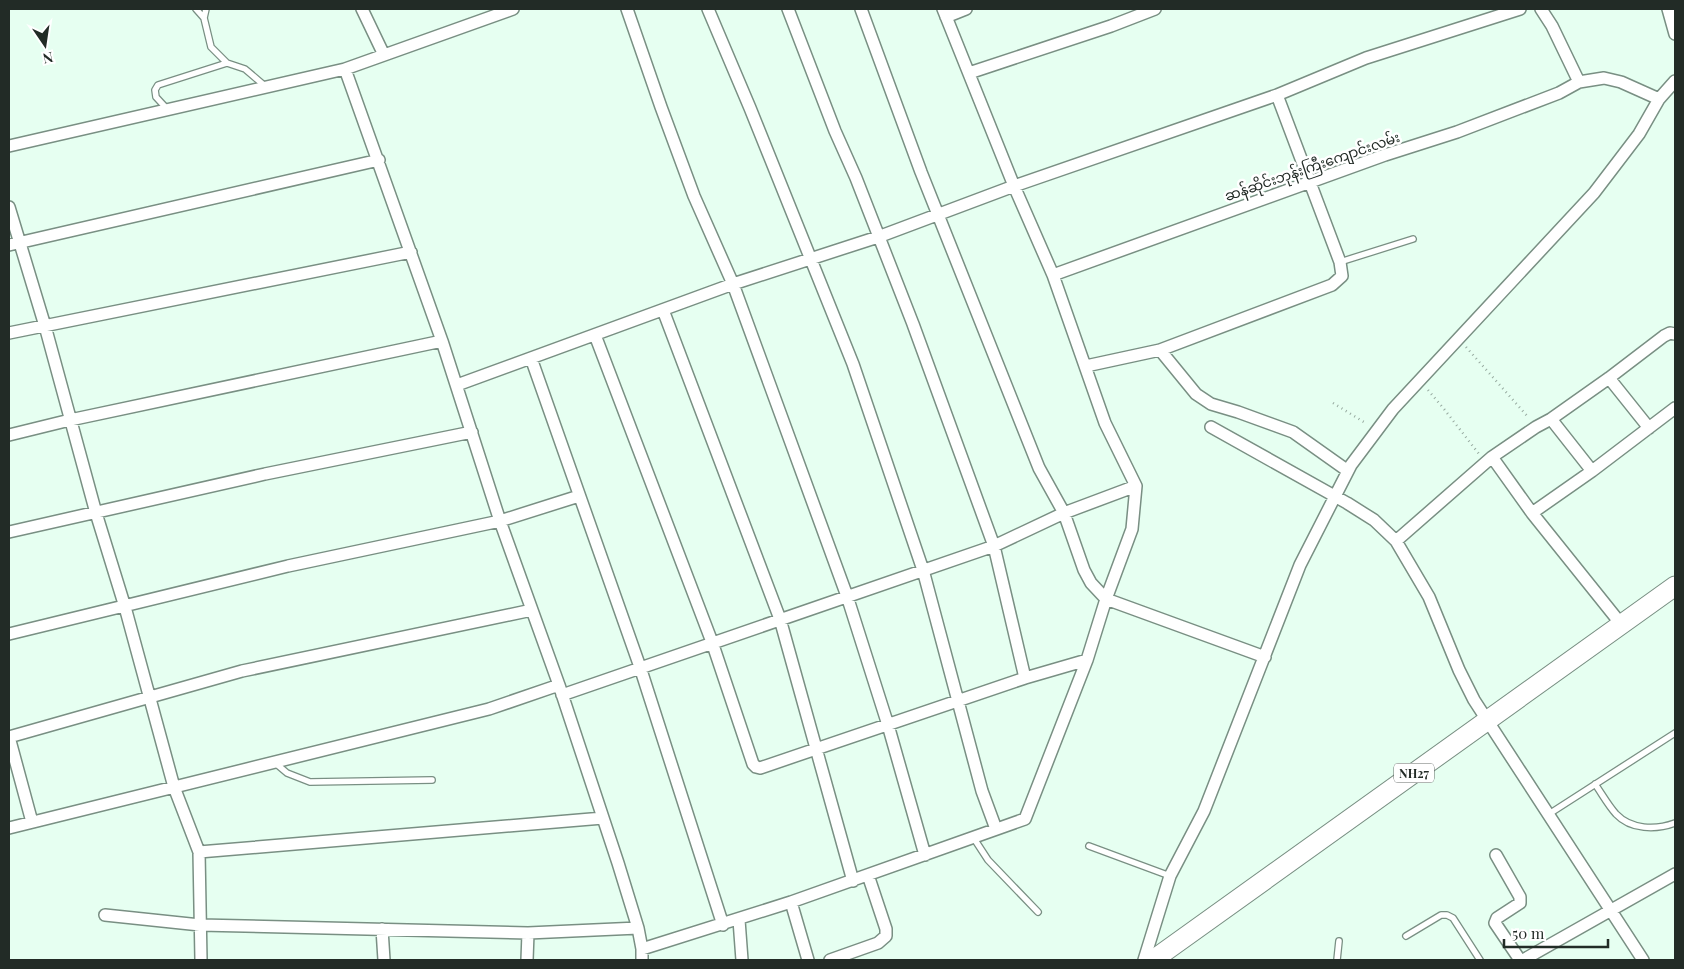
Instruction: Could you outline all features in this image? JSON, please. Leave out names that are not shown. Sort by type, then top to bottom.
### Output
[{"type":"main road","name":"NH27","points":[[1152,960],[1621,624],[1673,590]]},
{"type":"street","points":[[362,9],[384,55]]},
{"type":"street","points":[[9,146],[345,69],[513,9]]},
{"type":"street","points":[[627,9],[694,196],[733,284],[848,596],[888,725],[925,855]]},
{"type":"street","points":[[708,9],[853,364],[923,570],[982,791],[996,829]]},
{"type":"street","points":[[788,9],[913,324],[994,546],[1025,678]]},
{"type":"street","points":[[861,9],[938,214],[1039,468],[1064,513],[1090,583],[1106,599],[1265,657]]},
{"type":"street","points":[[345,69],[442,341],[500,520],[603,818],[638,928],[642,955],[723,924],[1026,819],[1087,660],[1106,599],[1132,530],[1136,486],[1105,423],[1053,274],[1014,186],[944,13],[966,9]]},
{"type":"street","points":[[969,73],[1111,26],[1155,9]]},
{"type":"street","points":[[457,385],[733,284],[878,237],[1014,186],[1277,95],[1366,58],[1520,9]]},
{"type":"street","points":[[1541,9],[1552,26],[1579,82]]},
{"type":"street","points":[[1668,9],[1675,34]]},
{"type":"street","name":"ဆန်ဆိုင်းဘုန်းကြီးကျောင်းလမ်း","points":[[1053,274],[1385,155],[1457,132],[1559,93],[1579,82],[1604,78],[1621,82],[1659,99]]},
{"type":"street","points":[[1144,960],[1170,876],[1204,811],[1300,565],[1350,465],[1393,409],[1594,193],[1639,134],[1659,99],[1675,81]]},
{"type":"street","points":[[1086,366],[1160,350],[1332,285],[1342,276],[1340,262],[1277,95]]},
{"type":"street","points":[[14,244],[379,160]]},
{"type":"street","points":[[9,207],[14,244],[45,326],[174,787],[199,852],[201,960]]},
{"type":"street","points":[[9,333],[411,252]]},
{"type":"street","points":[[663,310],[780,620],[853,880]]},
{"type":"street","points":[[1396,541],[1489,460],[1609,378],[1664,336],[1670,333],[1675,334]]},
{"type":"street","points":[[595,335],[712,642],[753,764],[756,767],[760,768],[1025,678],[1087,660]]},
{"type":"street","points":[[9,435],[70,420],[442,341]]},
{"type":"street","points":[[1160,350],[1196,394],[1211,404],[1294,432],[1348,471]]},
{"type":"street","points":[[531,358],[640,667],[723,924]]},
{"type":"street","points":[[1609,378],[1649,428]]},
{"type":"street","points":[[1532,513],[1675,408]]},
{"type":"street","points":[[1551,419],[1592,470]]},
{"type":"street","points":[[1211,427],[1374,520],[1396,541],[1429,597],[1459,670],[1474,700],[1643,960]]},
{"type":"street","points":[[9,532],[265,474],[472,432]]},
{"type":"street","points":[[1489,460],[1621,624]]},
{"type":"street","points":[[9,828],[489,709],[640,667],[994,546],[1064,513],[1136,486]]},
{"type":"street","points":[[9,634],[288,566],[500,520],[579,496]]},
{"type":"street","points":[[32,822],[9,737],[242,671],[532,610]]},
{"type":"street","points":[[199,852],[603,818]]},
{"type":"street","points":[[1496,855],[1520,897],[1520,902],[1497,918],[1495,923],[1523,960],[1675,874]]},
{"type":"street","points":[[830,960],[878,943],[886,936],[886,929],[868,875]]},
{"type":"street","points":[[791,902],[808,960]]},
{"type":"street","points":[[105,915],[200,925],[528,933],[638,928]]},
{"type":"street","points":[[739,920],[742,960]]},
{"type":"street","points":[[382,929],[384,960]]},
{"type":"street","points":[[527,960],[528,933]]},
{"type":"lane","points":[[196,9],[204,18]]},
{"type":"lane","points":[[206,9],[204,18],[211,47],[227,63],[245,68],[265,86]]},
{"type":"lane","points":[[168,110],[156,97],[155,90],[158,85],[227,63]]},
{"type":"lane","points":[[1340,262],[1413,239]]},
{"type":"lane","points":[[1549,814],[1675,733]]},
{"type":"lane","points":[[274,762],[286,773],[310,782],[432,780]]},
{"type":"lane","points":[[1595,784],[1616,815],[1637,827],[1663,828],[1675,823]]},
{"type":"lane","points":[[973,838],[988,860],[1038,912]]},
{"type":"lane","points":[[1089,846],[1170,876]]},
{"type":"lane","points":[[1406,936],[1441,915],[1447,915],[1453,918],[1480,960]]},
{"type":"lane","points":[[1337,960],[1338,941]]},
{"type":"path","points":[[1458,339],[1536,427]]},
{"type":"path","points":[[1419,381],[1489,460]]},
{"type":"path","points":[[1333,403],[1377,431]]}]
